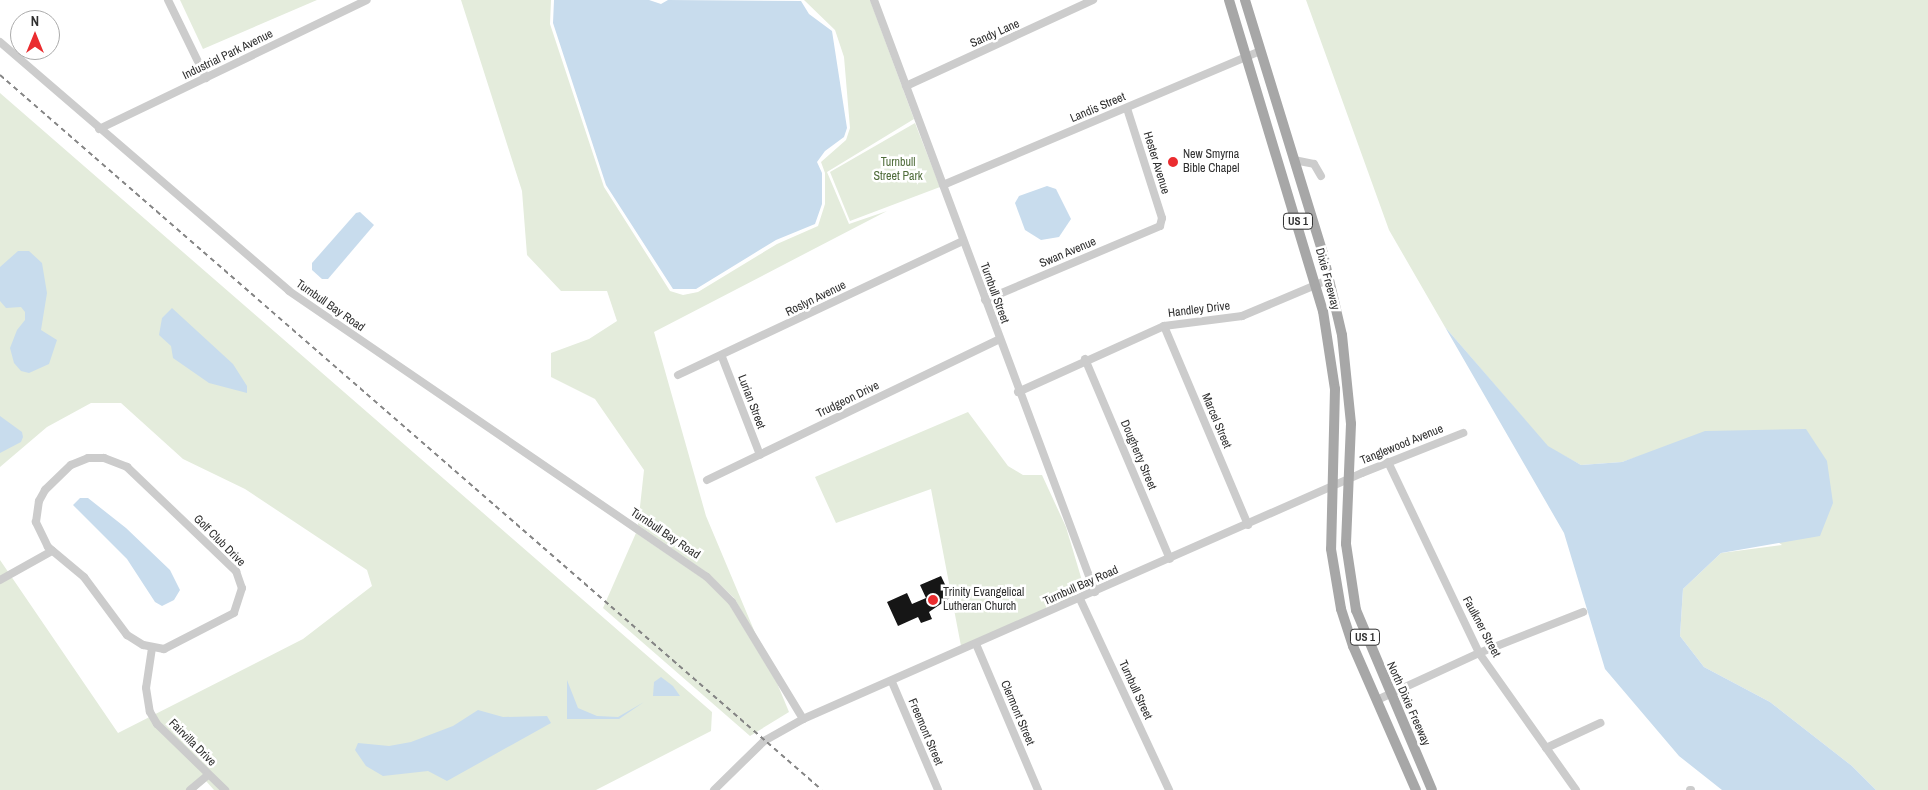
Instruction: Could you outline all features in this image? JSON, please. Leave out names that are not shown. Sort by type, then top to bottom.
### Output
[{"type":"main road","name":"Dixie Freeway","points":[[1229,0],[1317,284],[1335,389],[1334,486]]},
{"type":"main road","name":"Dixie Freeway","points":[[1245,0],[1330,279],[1349,381],[1349,479]]},
{"type":"main road","name":"North Dixie Freeway","points":[[1349,479],[1346,530],[1351,586],[1366,639],[1432,790]]},
{"type":"main road","name":"US 1","points":[[1334,486],[1331,541],[1336,589],[1353,646],[1416,790]]},
{"type":"street","points":[[168,0],[206,78]]},
{"type":"street","name":"Industrial Park Avenue","points":[[99,129],[367,0]]},
{"type":"street","name":"Turnbull Street","points":[[874,0],[998,340],[1095,592]]},
{"type":"street","name":"Sandy Lane","points":[[906,86],[1094,1]]},
{"type":"street","name":"Turnbull Bay Road","points":[[0,42],[289,291],[707,577],[732,602],[803,719],[892,682],[1349,479]]},
{"type":"street","name":"Landis Street","points":[[943,185],[1260,51]]},
{"type":"street","name":"Hester Avenue","points":[[1127,108],[1162,218],[1160,226]]},
{"type":"street","points":[[1294,160],[1314,164],[1320,176]]},
{"type":"street","name":"Swan Avenue","points":[[985,300],[1160,226]]},
{"type":"street","name":"Roslyn Avenue","points":[[678,375],[722,356],[963,241]]},
{"type":"street","name":"Handley Drive","points":[[1018,392],[1086,359],[1164,326],[1242,316],[1330,279]]},
{"type":"street","name":"Marcel Street","points":[[1164,326],[1248,525]]},
{"type":"street","name":"Trudgeon Drive","points":[[707,480],[998,340]]},
{"type":"street","name":"Lurian Street","points":[[722,356],[760,455]]},
{"type":"street","name":"Dougherty Street","points":[[1086,359],[1170,559]]},
{"type":"street","name":"Tanglewood Avenue","points":[[1349,479],[1463,433]]},
{"type":"street","name":"Golf Club Drive","points":[[104,458],[127,466],[236,571],[242,588],[234,613],[176,645],[152,648],[127,635],[84,577],[52,551],[40,535],[36,522],[39,501],[45,490],[71,465],[104,458]]},
{"type":"street","name":"Faulkner Street","points":[[1388,462],[1479,653],[1576,790]]},
{"type":"street","points":[[0,580],[52,551]]},
{"type":"street","name":"Turnbull Street","points":[[1080,599],[1169,790]]},
{"type":"street","points":[[1376,700],[1479,653],[1583,612]]},
{"type":"street","name":"Clermont Street","points":[[976,644],[1038,790]]},
{"type":"street","name":"Fairvilla Drive","points":[[152,648],[146,688],[150,712],[157,724],[225,790]]},
{"type":"street","name":"Freemont Street","points":[[892,682],[938,790]]},
{"type":"street","points":[[714,790],[764,741],[803,719]]},
{"type":"street","points":[[1546,748],[1600,724]]},
{"type":"street","points":[[190,790],[208,774]]},
{"type":"green space","points":[[180,0],[317,0],[203,49]]},
{"type":"green space","points":[[461,0],[551,0],[550,24],[604,187],[670,291],[683,295],[698,292],[777,244],[818,226],[825,204],[825,173],[821,162],[846,140],[850,128],[844,57],[835,30],[804,0],[870,0],[914,119],[827,172],[849,224],[887,211],[654,332],[706,516],[756,635],[734,598],[709,574],[638,525],[644,470],[595,399],[551,377],[551,353],[589,339],[617,321],[607,291],[561,291],[527,255],[522,191]]},
{"type":"green space","points":[[1306,0],[1928,0],[1928,790],[1876,790],[1852,766],[1770,702],[1704,667],[1680,636],[1683,589],[1721,553],[1782,545],[1658,450],[1622,462],[1581,465],[1548,447],[1445,327],[1389,230]]},
{"type":"green space","points":[[0,93],[712,712],[711,731],[596,790],[214,790],[206,781],[196,790],[0,790],[0,560],[118,733],[303,639],[372,586],[367,570],[245,489],[183,459],[121,403],[91,403],[47,427],[0,467]]},
{"type":"green space","name":"Turnbull Street Park","points":[[915,123],[940,187],[850,221],[830,172]]},
{"type":"green space","points":[[968,412],[1008,466],[1023,475],[1042,475],[1066,527],[1083,584],[1073,597],[961,646],[931,489],[836,523],[815,477]]},
{"type":"green space","points":[[636,533],[705,580],[729,604],[777,683],[789,712],[750,736],[603,608]]},
{"type":"water","points":[[554,0],[649,0],[661,4],[668,0],[801,1],[809,14],[832,31],[847,128],[844,137],[825,151],[817,162],[822,173],[822,204],[815,224],[776,240],[696,289],[673,289],[606,185],[553,23]]},
{"type":"water","points":[[1047,186],[1056,189],[1071,219],[1059,237],[1041,240],[1025,230],[1015,203],[1019,196]]},
{"type":"water","points":[[360,212],[374,225],[328,279],[322,279],[312,270],[312,263],[356,213]]},
{"type":"water","points":[[18,251],[29,251],[42,263],[47,293],[41,330],[57,340],[49,364],[29,373],[21,371],[14,363],[10,348],[17,330],[25,320],[25,312],[21,307],[6,308],[0,301],[0,267]]},
{"type":"water","points":[[172,308],[233,364],[247,386],[247,393],[209,383],[173,358],[171,346],[159,335],[162,318]]},
{"type":"water","points":[[1445,327],[1548,446],[1581,465],[1622,462],[1705,431],[1806,429],[1827,461],[1833,503],[1820,536],[1721,553],[1683,589],[1680,636],[1704,667],[1770,702],[1852,766],[1876,790],[1722,790],[1679,756],[1605,669],[1564,533]]},
{"type":"water","points":[[0,416],[22,432],[23,437],[21,442],[0,453]]},
{"type":"water","points":[[80,498],[88,498],[126,528],[170,570],[180,590],[174,600],[162,606],[155,602],[127,559],[73,505]]},
{"type":"water","points":[[661,677],[673,686],[680,696],[653,696],[654,682]]},
{"type":"water","points":[[567,680],[578,708],[597,716],[618,717],[644,702],[619,719],[567,719]]},
{"type":"water","points":[[478,710],[503,717],[547,716],[551,723],[447,781],[428,771],[383,776],[366,766],[355,750],[358,743],[389,746],[411,742],[453,726]]},
{"type":"building","name":"Trinity Evangelical Lutheran Church","points":[[941,576],[951,597],[929,612],[932,619],[921,623],[918,617],[898,626],[887,602],[907,593],[912,604],[926,598],[920,585]]},
{"type":"railway","points":[[0,75],[822,790]]},
{"type":"place","name":"New Smyrna Bible Chapel","points":[[1173,162]]},
{"type":"place","name":"Trinity Evangelical Lutheran Church","points":[[933,600]]}]
